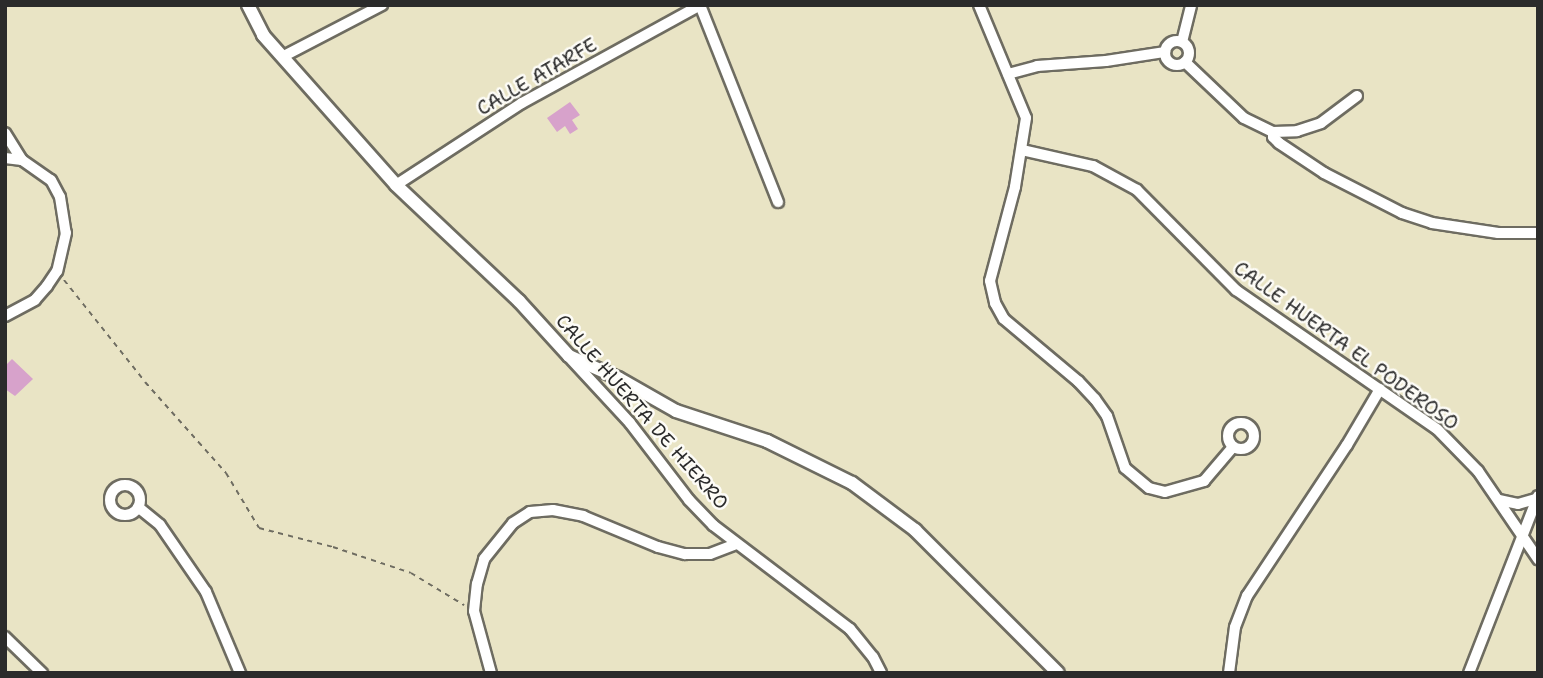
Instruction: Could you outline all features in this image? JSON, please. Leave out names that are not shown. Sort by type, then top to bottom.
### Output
[{"type":"street","name":"CALLE HUERTA DE HIERRO","points":[[247,5],[258,27],[282,57],[396,186],[519,301],[631,423],[689,500],[736,544],[850,629],[873,657],[881,673]]},
{"type":"street","points":[[282,57],[382,5]]},
{"type":"street","points":[[700,5],[778,202]]},
{"type":"street","name":"CALLE ATARFE","points":[[396,186],[523,103],[700,5]]},
{"type":"street","points":[[979,5],[1026,118],[1022,150],[990,281],[995,303],[1004,319],[1078,381],[1095,399],[1107,416],[1125,468],[1149,488],[1165,492],[1204,481],[1233,447]]},
{"type":"street","points":[[1182,42],[1191,5]]},
{"type":"street","points":[[1165,52],[1169,43],[1182,42]]},
{"type":"street","points":[[1182,42],[1188,49],[1185,62]]},
{"type":"street","points":[[1009,74],[1037,66],[1106,61],[1165,52]]},
{"type":"street","points":[[1165,52],[1171,64],[1185,62]]},
{"type":"street","points":[[1185,62],[1244,118],[1273,132],[1297,131],[1321,123],[1357,96]]},
{"type":"street","points":[[1296,154],[1297,131]]},
{"type":"street","points":[[5,132],[22,160],[51,180],[60,197],[66,233],[57,271],[35,300],[5,316]]},
{"type":"street","points":[[1273,132],[1279,143],[1352,190],[1402,213],[1432,222],[1498,233],[1538,233]]},
{"type":"street","name":"CALLE HUERTA EL PODEROSO","points":[[1022,150],[1093,166],[1137,190],[1236,290],[1380,388],[1445,436],[1478,471],[1538,559]]},
{"type":"street","points":[[5,158],[22,160]]},
{"type":"street","points":[[569,356],[618,378],[676,411],[767,441],[852,483],[915,530],[1058,673]]},
{"type":"street","points":[[602,393],[606,384],[618,378]]},
{"type":"street","points":[[1228,673],[1235,627],[1247,596],[1347,445],[1380,388]]},
{"type":"street","points":[[1499,500],[1518,504],[1537,497]]},
{"type":"street","points":[[1469,673],[1537,497]]},
{"type":"street","points":[[138,507],[160,525],[206,592],[240,673]]},
{"type":"street","points":[[491,673],[474,611],[484,559],[513,523],[530,512],[553,510],[583,516],[658,547],[685,554],[710,554],[736,544]]},
{"type":"street","points":[[5,638],[42,673]]},
{"type":"path","points":[[57,271],[145,383],[226,473],[259,528],[333,547],[411,573],[474,611]]},
{"type":"building","points":[[570,102],[580,115],[572,120],[578,129],[570,134],[565,126],[557,132],[547,118]]},
{"type":"building","points":[[12,359],[33,379],[15,396],[5,389],[5,366]]}]
